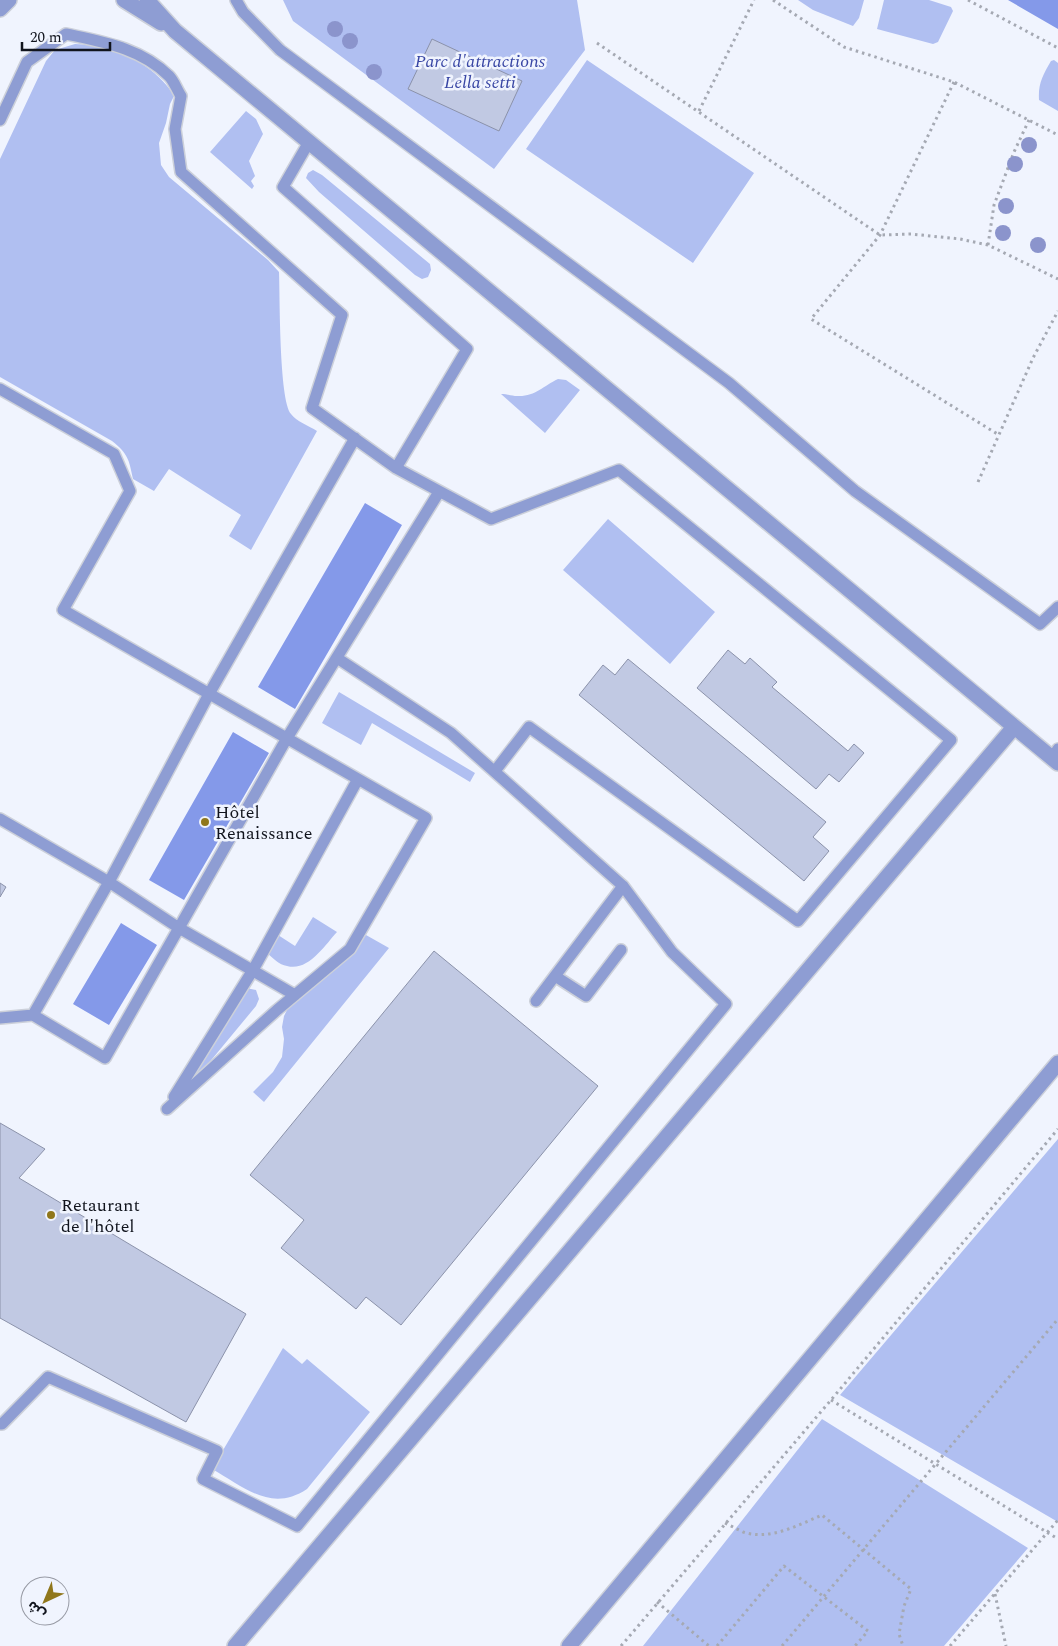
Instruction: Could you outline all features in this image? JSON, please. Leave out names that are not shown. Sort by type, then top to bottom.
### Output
[{"type":"street","points":[[0,9],[9,0]]},
{"type":"street","points":[[124,0],[175,31]]},
{"type":"street","points":[[147,0],[175,31],[1014,727],[1056,757]]},
{"type":"street","points":[[235,1646],[1014,727]]},
{"type":"street","points":[[568,1646],[1058,1064]]},
{"type":"lane","points":[[236,0],[243,12],[280,50],[729,383],[855,490],[1040,624],[1058,607]]},
{"type":"lane","points":[[0,120],[27,62],[66,34],[117,45],[146,58],[170,77],[181,96],[174,129],[181,172],[342,315],[312,408],[396,468],[491,519],[619,470],[952,740],[798,921],[529,727],[495,771]]},
{"type":"lane","points":[[309,142],[283,187],[467,349],[396,468]]},
{"type":"lane","points":[[0,389],[114,454],[130,491],[63,610],[287,738],[426,818],[350,949],[295,995],[167,1109],[253,970],[358,779]]},
{"type":"lane","points":[[32,1015],[109,882],[209,694],[355,438]]},
{"type":"lane","points":[[0,1018],[32,1015],[105,1058],[287,738],[439,492]]},
{"type":"lane","points":[[0,1424],[48,1376],[217,1451],[203,1479],[298,1526],[726,1004],[672,952],[623,886],[495,771],[451,733],[337,658]]},
{"type":"lane","points":[[0,819],[109,882],[179,928],[295,995]]},
{"type":"lane","points":[[536,1001],[623,886]]},
{"type":"lane","points":[[555,976],[586,996],[621,950]]},
{"type":"path","points":[[699,111],[754,0]]},
{"type":"path","points":[[774,0],[844,47],[954,82],[1058,135]]},
{"type":"path","points":[[968,0],[1058,48]]},
{"type":"path","points":[[597,43],[880,235],[911,234],[960,239],[988,245],[1058,279]]},
{"type":"path","points":[[954,82],[880,235],[810,319],[999,435]]},
{"type":"path","points":[[988,245],[994,205],[1014,152],[1030,120]]},
{"type":"path","points":[[978,482],[1033,358],[1058,311]]},
{"type":"path","points":[[621,1646],[831,1400],[1058,1129]]},
{"type":"path","points":[[782,1646],[1058,1319]]},
{"type":"path","points":[[831,1400],[1058,1539]]},
{"type":"path","points":[[725,1523],[744,1532],[762,1535],[782,1531],[822,1515],[911,1589],[904,1606],[899,1634],[903,1646]]},
{"type":"path","points":[[950,1646],[1058,1520]]},
{"type":"path","points":[[717,1646],[784,1566],[868,1631],[856,1646]]},
{"type":"path","points":[[995,1593],[1006,1646]]},
{"type":"path","points":[[657,1602],[709,1646]]},
{"type":"green space","name":"Parc d'attractions Lella setti","points":[[283,0],[577,0],[585,50],[494,169],[293,21]]},
{"type":"green space","points":[[798,0],[864,0],[859,18],[853,26],[813,10]]},
{"type":"green space","points":[[884,0],[929,0],[951,7],[953,11],[938,42],[933,44],[877,29]]},
{"type":"green space","points":[[75,44],[101,45],[118,50],[137,60],[163,81],[174,96],[159,143],[161,165],[169,177],[268,260],[279,272],[282,369],[287,405],[293,417],[317,431],[251,550],[229,536],[241,515],[169,469],[154,491],[133,479],[127,457],[112,441],[0,377],[0,159],[46,61],[55,50]]},
{"type":"green space","points":[[587,60],[754,173],[693,263],[526,149]]},
{"type":"green space","points":[[1054,60],[1058,63],[1058,111],[1039,100],[1039,89],[1042,79],[1051,61]]},
{"type":"green space","points":[[246,111],[256,119],[263,134],[249,161],[255,176],[251,181],[254,186],[252,189],[210,152]]},
{"type":"green space","points":[[313,170],[322,175],[430,264],[431,270],[428,277],[422,279],[415,275],[319,192],[306,178],[308,173]]},
{"type":"green space","points":[[558,379],[566,380],[580,390],[545,433],[501,394],[529,395]]},
{"type":"green space","points":[[608,519],[715,612],[670,664],[563,570]]},
{"type":"green space","points":[[339,692],[475,773],[470,782],[372,723],[361,745],[322,723]]},
{"type":"green space","points":[[313,917],[337,932],[309,961],[295,967],[287,966],[279,963],[267,953],[278,935],[295,946]]},
{"type":"green space","points":[[366,935],[389,948],[264,1102],[253,1092],[273,1072],[282,1057],[284,1039],[282,1027],[284,1016],[290,1004],[347,958]]},
{"type":"green space","points":[[246,988],[256,990],[259,999],[256,1006],[208,1064],[185,1088]]},
{"type":"green space","points":[[1058,1139],[1058,1522],[840,1395]]},
{"type":"green space","points":[[283,1348],[302,1364],[307,1359],[370,1412],[307,1489],[294,1496],[281,1499],[258,1495],[212,1469]]},
{"type":"green space","points":[[822,1419],[1028,1548],[944,1646],[643,1646]]},
{"type":"shaded area","points":[[1008,0],[1058,0],[1058,29]]},
{"type":"shaded area","points":[[365,503],[402,525],[295,709],[258,687]]},
{"type":"shaded area","points":[[233,732],[269,753],[184,900],[149,880]]},
{"type":"shaded area","points":[[121,923],[157,945],[109,1025],[73,1004]]},
{"type":"building","points":[[432,39],[522,81],[499,131],[408,89]]},
{"type":"building","points":[[728,650],[745,664],[750,658],[777,682],[772,687],[848,751],[854,744],[864,753],[839,782],[829,774],[816,789],[697,688]]},
{"type":"building","points":[[628,659],[826,822],[813,837],[829,851],[804,881],[579,695],[603,665],[615,675]]},
{"type":"building","points":[[0,883],[6,887],[0,897]]},
{"type":"building","points":[[434,951],[598,1086],[401,1325],[366,1297],[356,1309],[281,1248],[304,1220],[250,1175]]},
{"type":"building","points":[[0,1123],[45,1149],[19,1178],[246,1314],[186,1422],[0,1318]]},
{"type":"place","name":"Hôtel Renaissance","points":[[205,822]]},
{"type":"place","name":"Retaurant de l'hôtel","points":[[51,1215]]}]
